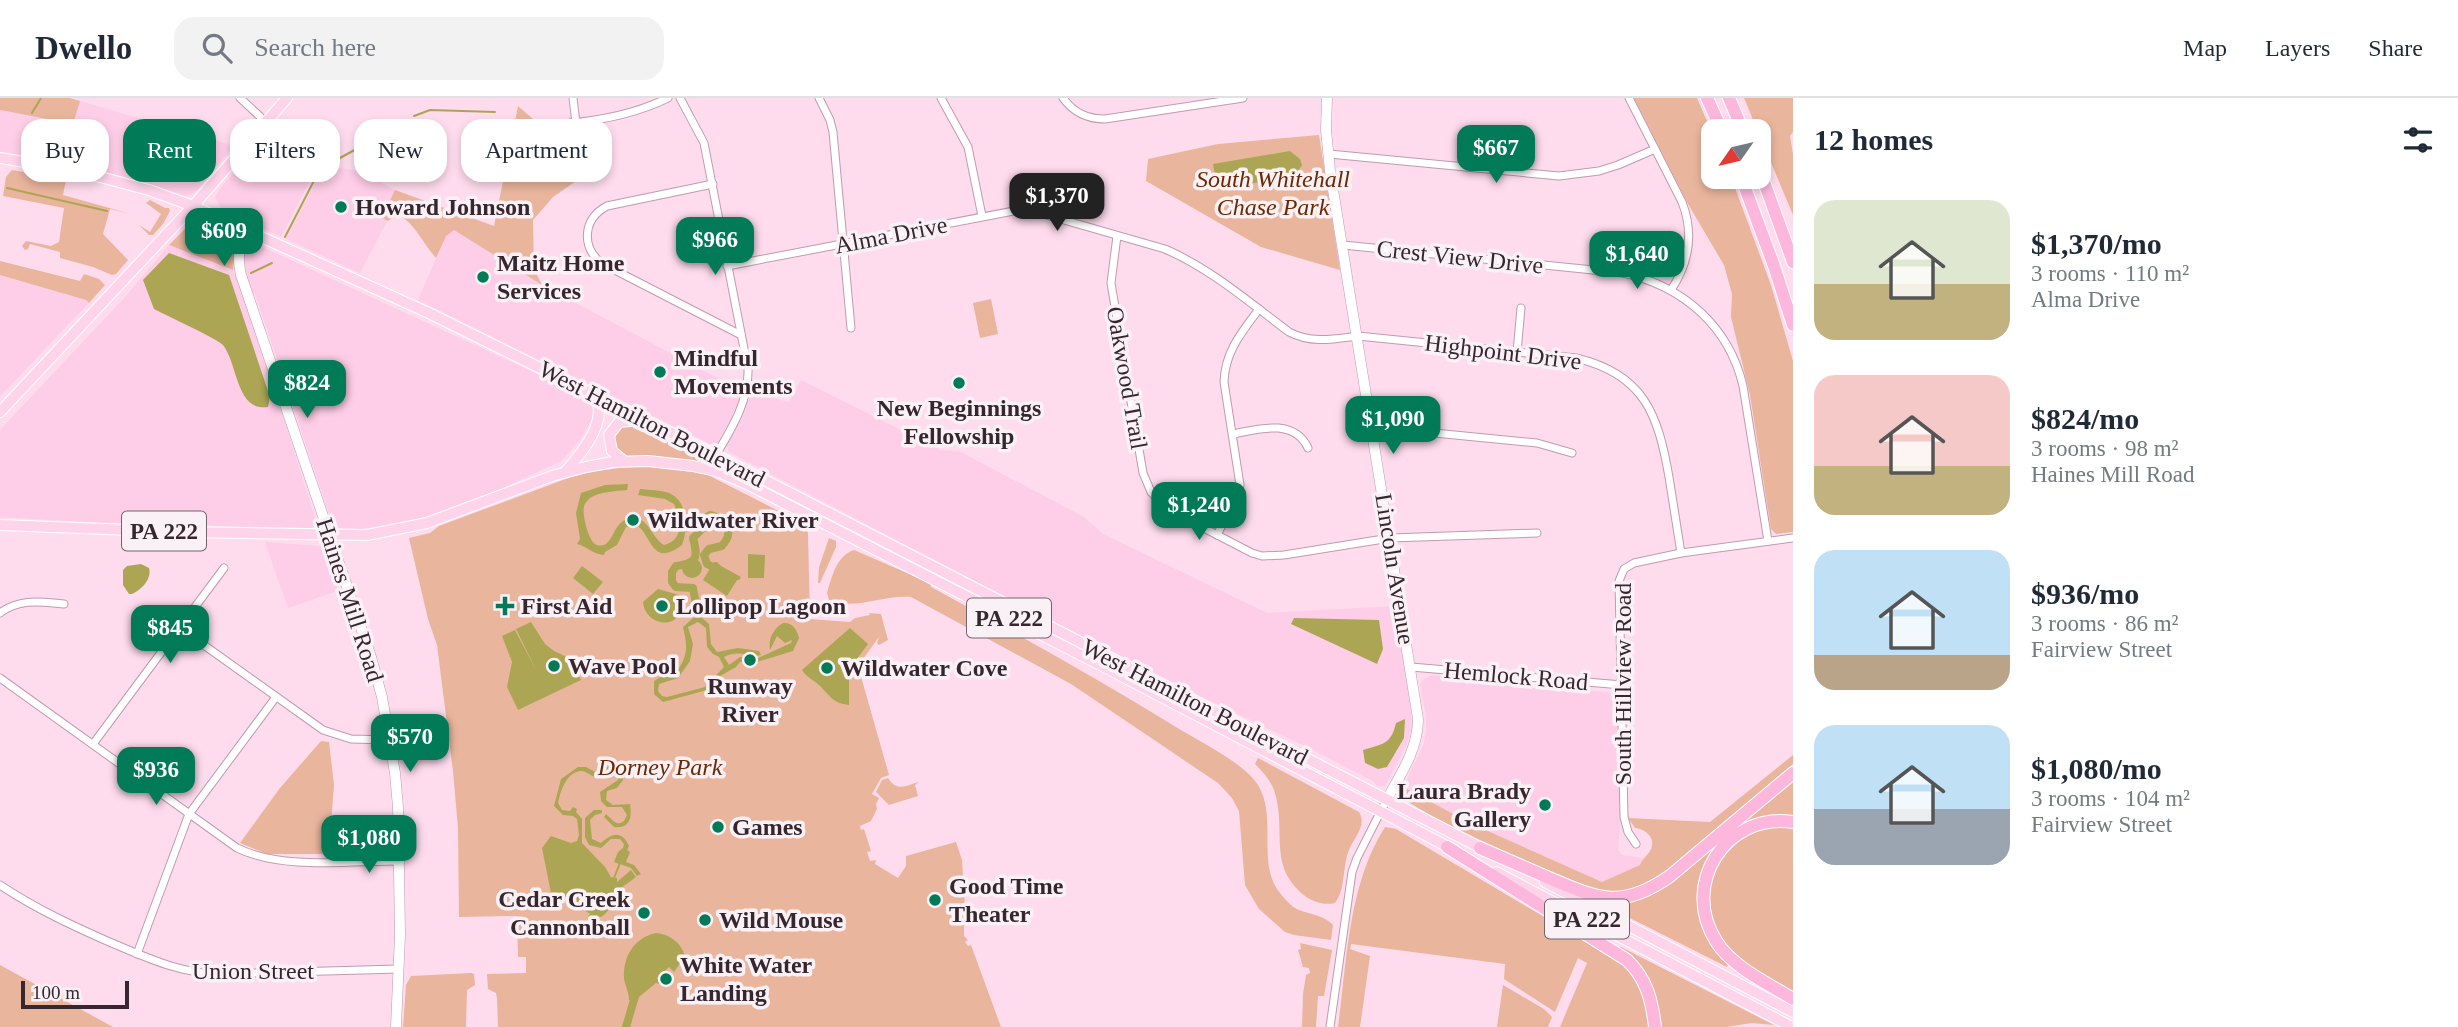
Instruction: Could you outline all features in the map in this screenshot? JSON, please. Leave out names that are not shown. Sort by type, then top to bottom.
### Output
[{"type":"highway","points":[[1707,98],[1717,119]]},
{"type":"highway","points":[[1728,98],[1738,119]]},
{"type":"highway","points":[[1745,189],[1793,325]]},
{"type":"highway","points":[[1766,189],[1793,262]]},
{"type":"highway","points":[[1480,848],[1588,895],[1613,898],[1638,894],[1670,876],[1793,774]]},
{"type":"highway","points":[[1793,822],[1763,823],[1728,841],[1708,868],[1703,902],[1707,923],[1723,951],[1793,999]]},
{"type":"highway","points":[[1447,847],[1627,960],[1648,988],[1655,1027]]},
{"type":"main road","points":[[269,119],[287,98]]},
{"type":"main road","name":"PA 222","points":[[0,158],[74,170],[149,190],[255,234]]},
{"type":"main road","points":[[0,412],[230,163]]},
{"type":"main road","name":"West Hamilton Boulevard","points":[[255,234],[431,314],[716,455],[1387,799],[1793,1012]]},
{"type":"main road","points":[[565,472],[581,454],[595,428],[600,406],[594,394]]},
{"type":"main road","points":[[625,461],[614,455],[608,435],[612,428],[624,420],[646,420]]},
{"type":"main road","name":"PA 222","points":[[0,525],[367,535],[418,526],[565,472],[625,461]]},
{"type":"main road","name":"West Hamilton Boulevard","points":[[625,461],[693,466],[716,471],[744,482],[1124,677],[1792,1027]]},
{"type":"street","points":[[240,98],[263,119]]},
{"type":"street","points":[[573,98],[573,123],[632,113],[668,98]]},
{"type":"street","points":[[680,98],[704,142],[748,369],[747,393],[743,405],[716,455]]},
{"type":"street","points":[[819,98],[833,132],[851,328]]},
{"type":"street","points":[[941,98],[968,147],[982,216]]},
{"type":"street","points":[[1063,98],[1077,113],[1096,119],[1243,98]]},
{"type":"street","points":[[1168,98],[1174,108]]},
{"type":"street","name":"Lincoln Avenue","points":[[1327,98],[1326,130],[1329,154],[1418,719],[1413,750],[1352,872],[1330,1027]]},
{"type":"street","points":[[1629,98],[1682,202],[1689,231],[1686,258],[1671,290]]},
{"type":"street","points":[[1329,154],[1559,176],[1599,171],[1628,162],[1655,149]]},
{"type":"street","points":[[713,184],[607,206],[590,222],[587,244],[601,263],[741,335]]},
{"type":"street","name":"Alma Drive","points":[[727,266],[982,216],[1028,210],[1164,249],[1183,257],[1289,332],[1303,338],[1322,341],[1358,336]]},
{"type":"street","name":"Haines Mill Road","points":[[255,234],[242,244],[238,255],[241,275],[371,657],[390,740],[398,807],[399,969],[396,1027]]},
{"type":"street","name":"Oakwood Trail","points":[[1117,236],[1111,283],[1143,473],[1151,492],[1166,508],[1252,553],[1273,556],[1390,538],[1537,533]]},
{"type":"street","name":"Crest View Drive","points":[[1343,245],[1623,273],[1653,281],[1671,290],[1695,307],[1716,328],[1738,367],[1769,541]]},
{"type":"street","points":[[1517,352],[1521,308]]},
{"type":"street","points":[[1217,535],[1240,485],[1224,382],[1227,359],[1235,342],[1259,309]]},
{"type":"street","name":"Highpoint Drive","points":[[1358,336],[1590,361],[1623,379],[1644,400],[1657,422],[1681,553]]},
{"type":"street","points":[[1233,434],[1262,428],[1283,429],[1299,435],[1308,448]]},
{"type":"street","points":[[1373,428],[1537,443],[1572,453]]},
{"type":"street","name":"South Hillview Road","points":[[1636,844],[1628,832],[1624,817],[1621,575],[1634,563],[1681,553],[1793,538]]},
{"type":"street","points":[[93,744],[224,568]]},
{"type":"street","points":[[0,612],[22,602],[64,604]]},
{"type":"street","points":[[180,628],[328,733],[351,739],[390,740]]},
{"type":"street","name":"Hemlock Road","points":[[1411,667],[1622,685]]},
{"type":"street","points":[[0,678],[237,848],[260,857],[285,861],[399,861]]},
{"type":"street","points":[[137,954],[190,814],[276,697]]},
{"type":"street","name":"Union Street","points":[[0,885],[57,918],[174,969],[207,974],[399,969]]},
{"type":"shaded area","points":[[80,101],[142,119],[123,119],[123,177],[109,173],[109,119],[74,119]]},
{"type":"shaded area","points":[[0,110],[46,119],[21,119],[21,155],[0,152]]},
{"type":"shaded area","points":[[216,141],[230,145],[230,151],[216,168]]},
{"type":"shaded area","points":[[1290,151],[1300,159],[1302,165],[1289,180],[1217,186],[1213,164]]},
{"type":"shaded area","points":[[340,168],[354,170],[354,182],[380,182],[395,190],[382,217],[387,221],[360,273],[286,239],[315,182],[340,182]]},
{"type":"shaded area","points":[[230,177],[230,182],[309,182],[281,237],[221,209],[215,197]]},
{"type":"shaded area","points":[[141,182],[204,182],[191,195],[186,196]]},
{"type":"shaded area","points":[[454,230],[542,285],[742,391],[718,443],[712,445],[418,300],[446,235]]},
{"type":"shaded area","points":[[254,243],[572,390],[593,403],[592,420],[580,440],[561,461],[498,490],[425,517],[393,525],[361,529],[334,528],[242,262],[246,245]]},
{"type":"shaded area","points":[[169,245],[233,270],[278,400],[316,526],[102,523],[0,517],[0,430],[125,297]]},
{"type":"shaded area","points":[[169,253],[229,275],[270,397],[268,407],[257,407],[244,395],[223,345],[154,309],[143,280]]},
{"type":"shaded area","points":[[0,275],[87,300],[89,303],[0,396]]},
{"type":"shaded area","points":[[801,380],[941,450],[959,451],[1084,517],[1103,534],[1267,613],[1395,606],[1412,728],[1406,746],[1385,786],[1377,786],[1373,781],[1317,752],[1123,659],[729,452],[727,446],[744,415],[751,393],[789,402]]},
{"type":"shaded area","name":"Wildwater River","points":[[628,484],[627,490],[598,494],[585,503],[585,521],[594,543],[607,543],[620,523],[632,518],[647,524],[664,545],[675,539],[679,523],[674,504],[665,499],[638,495],[640,489],[669,493],[676,497],[683,509],[686,524],[682,545],[664,553],[658,551],[636,525],[626,527],[617,545],[604,555],[577,544],[580,539],[576,513],[581,493],[605,485]]},
{"type":"shaded area","points":[[265,542],[321,546],[331,563],[340,590],[288,608]]},
{"type":"shaded area","points":[[748,554],[765,555],[764,578],[748,578]]},
{"type":"shaded area","points":[[692,558],[699,561],[702,568],[699,575],[692,578],[685,575],[682,568],[685,561]]},
{"type":"shaded area","points":[[714,562],[741,577],[727,596],[703,580]]},
{"type":"shaded area","points":[[141,564],[149,568],[148,580],[129,594],[123,585],[123,570],[127,566]]},
{"type":"shaded area","points":[[582,566],[603,582],[593,594],[573,578]]},
{"type":"shaded area","name":"Lollipop Lagoon","points":[[658,589],[679,595],[681,607],[673,621],[658,621],[651,618],[646,611],[643,602]]},
{"type":"shaded area","name":"Runway River","points":[[693,618],[702,618],[709,624],[711,644],[717,652],[738,648],[759,651],[761,655],[739,654],[724,657],[729,665],[740,657],[758,658],[791,643],[792,640],[785,643],[777,636],[770,650],[772,635],[783,623],[794,627],[799,638],[793,651],[757,662],[740,662],[720,676],[724,679],[707,690],[663,702],[654,694],[654,681],[660,677],[674,675],[682,663],[686,647],[683,627]],"holes":[[[698,622],[706,628],[707,647],[719,657],[724,667],[705,687],[662,696],[658,691],[659,684],[678,678],[690,661],[693,644],[688,627]]]},
{"type":"shaded area","points":[[1294,618],[1379,620],[1383,649],[1377,664],[1291,624]]},
{"type":"shaded area","name":"Wave Pool","points":[[531,622],[545,644],[569,658],[581,680],[518,710],[507,687],[512,662],[502,636],[515,630],[536,670],[516,629]]},
{"type":"shaded area","name":"Wildwater Cove","points":[[850,628],[868,644],[849,670],[849,705],[833,699],[802,670]]},
{"type":"shaded area","points":[[1431,675],[1611,694],[1618,707],[1621,815],[1618,850],[1622,855],[1642,858],[1640,865],[1602,882],[1470,823],[1403,787],[1423,746],[1426,715],[1420,684]]},
{"type":"shaded area","points":[[1405,719],[1404,738],[1387,767],[1378,769],[1365,763],[1363,750],[1388,740],[1396,723]]},
{"type":"shaded area","points":[[611,765],[621,769],[623,780],[617,788],[607,791],[606,800],[613,805],[630,804],[631,813],[627,824],[614,827],[604,817],[606,814],[619,823],[624,821],[627,815],[622,807],[607,807],[601,801],[600,792],[618,780],[618,773],[612,770],[596,777],[582,771],[575,773],[564,784],[558,803],[562,810],[570,811],[573,807],[577,809],[576,812],[582,819],[582,843],[611,877],[617,878],[617,882],[631,870],[636,877],[611,893],[613,897],[618,894],[619,896],[604,915],[595,918],[588,917],[590,914],[565,897],[558,898],[551,893],[542,848],[551,836],[571,843],[577,841],[579,835],[577,819],[563,815],[554,806],[561,779],[578,767],[586,767],[597,773]]},
{"type":"shaded area","points":[[594,810],[602,810],[602,813],[590,820],[592,839],[601,843],[613,835],[623,837],[630,852],[626,862],[634,865],[641,874],[637,876],[631,868],[614,862],[623,848],[624,844],[620,839],[611,839],[601,848],[589,845],[585,837],[585,818]]},
{"type":"shaded area","points":[[656,933],[674,940],[685,956],[674,972],[669,967],[657,978],[661,982],[659,984],[656,983],[634,1001],[629,1000],[624,978],[625,962],[636,944],[648,935]]},
{"type":"green space","points":[[0,98],[70,98],[80,101],[75,119],[47,119],[0,110]]},
{"type":"green space","points":[[1634,98],[1697,98],[1706,119],[1701,119],[1701,189],[1735,189],[1771,285],[1793,361],[1793,532],[1776,534],[1771,529],[1750,395],[1731,317],[1732,294],[1724,265],[1688,204]]},
{"type":"green space","points":[[1744,98],[1793,98],[1793,132],[1790,136],[1793,154],[1793,215],[1771,162],[1771,119],[1753,119]]},
{"type":"green space","points":[[518,106],[533,119],[515,119]]},
{"type":"green space","name":"South Whitehall Chase Park","points":[[1319,135],[1340,270],[1261,247],[1146,181],[1148,159],[1218,144]]},
{"type":"green space","points":[[12,170],[21,172],[21,182],[66,182],[63,195],[131,214],[110,209],[103,234],[128,260],[112,275],[60,258],[60,252],[30,244],[25,250],[22,246],[26,241],[51,246],[59,242],[64,208],[3,196],[6,177]]},
{"type":"green space","points":[[503,182],[575,182],[553,197],[533,220],[534,269],[542,285],[454,230],[446,236],[436,258],[406,219],[400,215],[387,221],[382,217],[395,190],[494,226]]},
{"type":"green space","points":[[150,200],[169,208],[170,211],[153,235],[149,235],[139,225],[150,232],[161,214],[146,203]]},
{"type":"green space","points":[[197,217],[243,236],[235,247],[233,270],[169,245]]},
{"type":"green space","points":[[0,261],[80,281],[84,274],[99,279],[105,285],[89,303],[0,275]]},
{"type":"green space","points":[[991,299],[998,334],[980,338],[973,303]]},
{"type":"green space","points":[[633,425],[633,428],[708,459],[743,477],[630,459],[616,453],[613,432],[619,426]]},
{"type":"green space","name":"Dorney Park","points":[[633,466],[666,467],[708,475],[802,523],[808,533],[810,619],[850,622],[855,618],[870,615],[869,613],[881,614],[888,640],[879,645],[879,637],[858,666],[889,775],[881,778],[872,794],[879,798],[871,821],[860,826],[861,830],[864,829],[871,851],[867,852],[870,861],[876,860],[875,864],[898,878],[906,866],[906,856],[956,842],[962,860],[966,924],[964,936],[968,940],[965,942],[968,946],[971,945],[1001,1027],[498,1027],[496,993],[488,989],[487,974],[526,973],[526,957],[518,957],[517,916],[459,917],[458,828],[437,645],[428,619],[409,538],[430,533],[439,526],[571,477]]},
{"type":"green space","points":[[829,538],[836,541],[836,547],[818,583],[819,567]]},
{"type":"green space","points":[[854,550],[930,583],[931,587],[1085,673],[1242,768],[1258,785],[1264,798],[1269,869],[1273,881],[1293,907],[1325,919],[1333,925],[1331,940],[1285,932],[1259,909],[1245,885],[1239,811],[1232,798],[1218,783],[1071,684],[911,597],[849,604],[829,600],[827,593],[836,568],[843,557]]},
{"type":"green space","points":[[321,741],[329,742],[334,785],[331,824],[336,854],[267,854],[240,843],[280,788]]},
{"type":"green space","points":[[1793,755],[1793,764],[1656,879],[1616,892],[1595,889],[1537,866],[1436,818],[1401,796],[1403,787],[1470,823],[1602,882],[1640,865],[1651,849],[1649,834],[1635,828],[1628,818],[1710,822]]},
{"type":"green space","points":[[1258,758],[1359,812],[1361,826],[1349,850],[1341,891],[1335,903],[1326,904],[1312,900],[1290,881],[1281,857],[1278,804],[1266,776],[1255,764]]},
{"type":"green space","points":[[1793,777],[1793,818],[1753,819],[1732,829]]},
{"type":"green space","points":[[888,778],[899,787],[919,782],[915,785],[918,796],[889,805],[876,792],[882,780]]},
{"type":"green space","points":[[1385,827],[1396,829],[1620,962],[1633,976],[1641,992],[1649,1027],[1560,1027],[1587,963],[1578,958],[1555,1012],[1504,979],[1505,964],[1351,944],[1350,949],[1370,956],[1360,1027],[1338,1027],[1356,898],[1363,873]]},
{"type":"green space","points":[[1773,827],[1793,828],[1793,993],[1751,968],[1729,951],[1716,933],[1709,914],[1708,894],[1712,875],[1721,858],[1735,844],[1752,833]]},
{"type":"green space","points":[[1714,844],[1716,847],[1699,878],[1698,907],[1701,922],[1728,964],[1727,967],[1608,907],[1609,902],[1626,901]]},
{"type":"green space","points":[[1300,943],[1332,950],[1324,996],[1318,996],[1316,1027],[1302,1027],[1303,994],[1306,975],[1310,973],[1309,968],[1303,967],[1298,950],[1301,949]]},
{"type":"green space","points":[[1621,947],[1774,1025],[1752,1023],[1726,1027],[1659,1027],[1656,1003],[1618,948]]},
{"type":"green space","points":[[0,965],[113,1027],[0,1027]]},
{"type":"green space","points":[[474,974],[475,985],[467,990],[466,1027],[403,1027],[406,985],[411,976]]},
{"type":"green space","points":[[1503,985],[1544,1009],[1552,1017],[1548,1027],[1497,1027]]},
{"type":"waterway","points":[[32,113],[41,98]]},
{"type":"waterway","points":[[414,116],[430,110],[495,112]]},
{"type":"waterway","points":[[285,237],[320,169],[354,150]]},
{"type":"waterway","points":[[7,188],[107,211]]},
{"type":"waterway","points":[[251,273],[272,263]]},
{"type":"waterway","points":[[696,604],[693,588],[676,587],[672,582],[672,572],[676,566],[689,563],[695,558],[693,538],[710,515],[722,520],[728,527],[728,536],[722,546],[709,549],[704,555],[707,564],[717,569]]},
{"type":"waterway","points":[[614,878],[620,863]]},
{"type":"waterway","points":[[626,1027],[636,993]]},
{"type":"place","name":"Howard Johnson","points":[[341,207]]},
{"type":"place","name":"Maitz Home Services","points":[[483,277]]},
{"type":"place","name":"Mindful Movements","points":[[660,372]]},
{"type":"place","name":"New Beginnings Fellowship","points":[[959,383]]},
{"type":"place","name":"Wildwater River","points":[[633,520]]},
{"type":"place","name":"First Aid","points":[[505,606]]},
{"type":"place","name":"Lollipop Lagoon","points":[[662,606]]},
{"type":"place","name":"Runway River","points":[[750,660]]},
{"type":"place","name":"Wave Pool","points":[[554,666]]},
{"type":"place","name":"Wildwater Cove","points":[[827,668]]},
{"type":"place","name":"Laura Brady Gallery","points":[[1545,805]]},
{"type":"place","name":"Games","points":[[718,827]]},
{"type":"place","name":"Good Time Theater","points":[[935,900]]},
{"type":"place","name":"Cedar Creek Cannonball","points":[[644,913]]},
{"type":"place","name":"Wild Mouse","points":[[705,920]]},
{"type":"place","name":"White Water Landing","points":[[666,979]]}]
